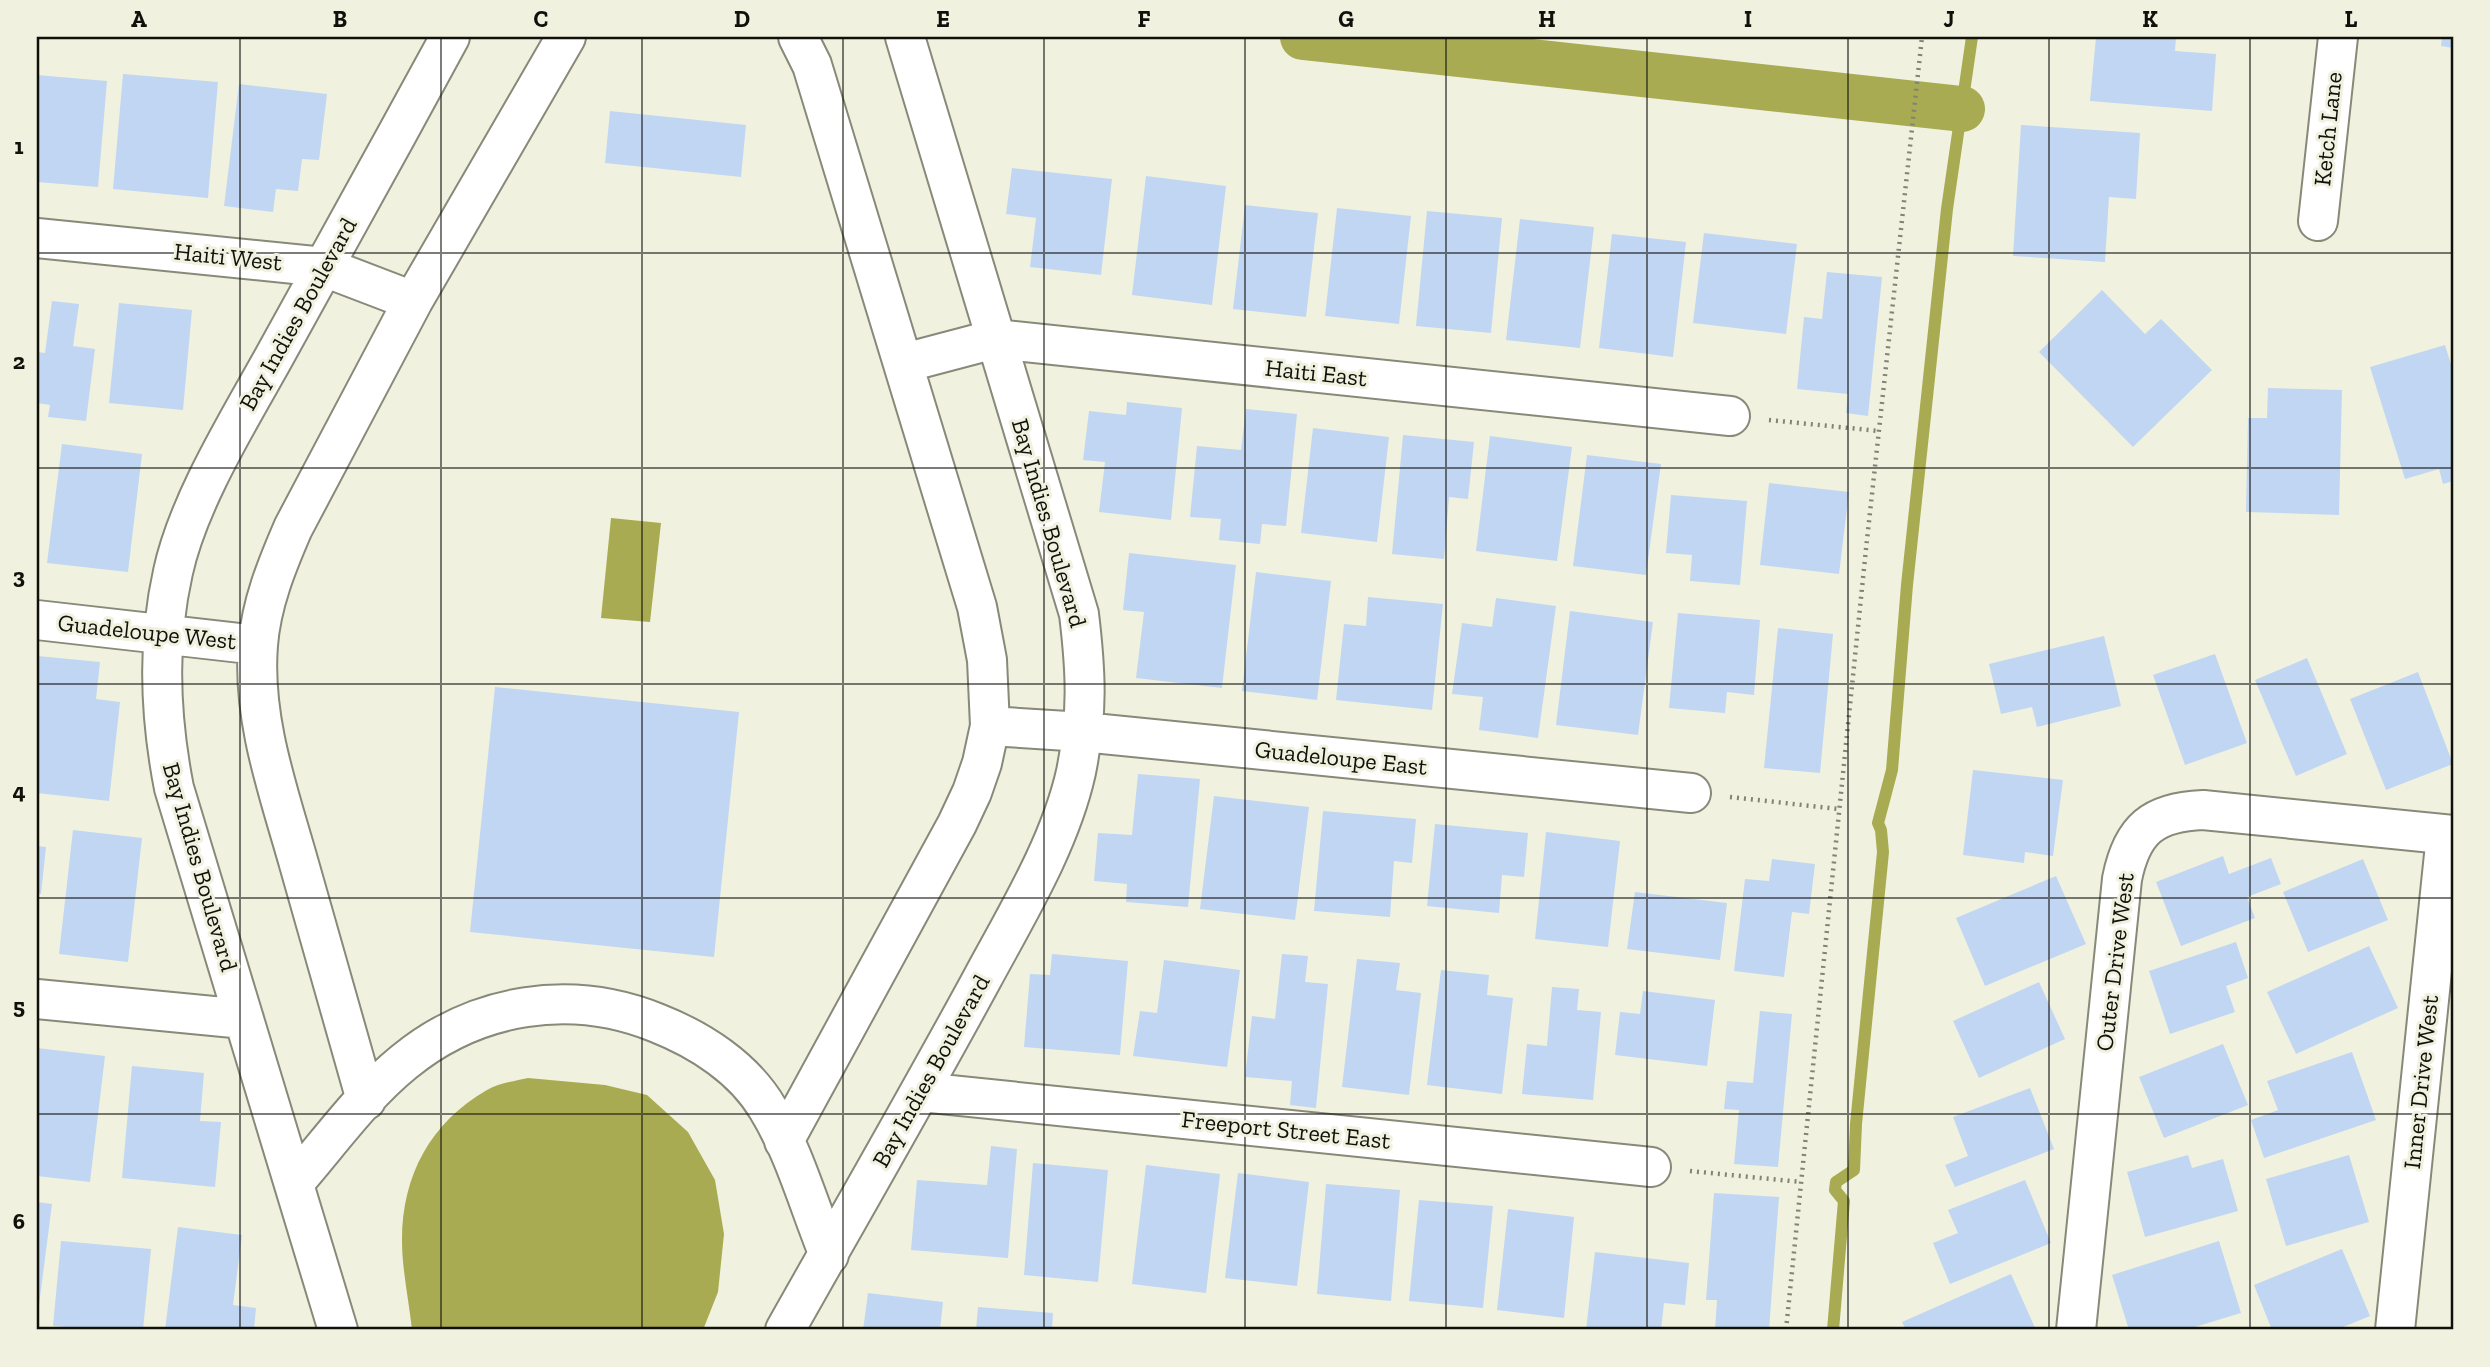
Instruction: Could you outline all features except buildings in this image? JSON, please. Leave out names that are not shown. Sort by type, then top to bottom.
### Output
[{"type":"street","name":"Bay Indies Boulevard","points":[[338,1330],[174,788],[162,693],[164,633],[173,570],[194,509],[243,414],[450,37]]},
{"type":"street","points":[[366,1100],[269,760],[257,678],[258,645],[264,607],[293,528],[413,301],[566,37]]},
{"type":"street","points":[[784,1141],[957,824],[982,763],[990,726],[988,671],[978,607],[812,65],[798,37]]},
{"type":"street","name":"Bay Indies Boulevard","points":[[785,1330],[921,1092],[1031,887],[1062,817],[1075,775],[1083,732],[1086,692],[1079,614],[905,37]]},
{"type":"street","name":"Ketch Lane","points":[[2318,221],[2338,37]]},
{"type":"street","name":"Haiti West","points":[[37,238],[324,267],[413,301]]},
{"type":"street","name":"Haiti East","points":[[904,363],[995,339],[1730,416]]},
{"type":"street","name":"Guadeloupe West","points":[[37,620],[258,645]]},
{"type":"street","name":"Guadeloupe East","points":[[990,726],[1083,732],[1691,793]]},
{"type":"street","name":"Outer Drive West","points":[[2076,1330],[2123,879],[2129,851],[2136,839],[2155,820],[2166,815],[2203,810],[2450,835]]},
{"type":"street","name":"Inner Drive West","points":[[2395,1330],[2450,835]]},
{"type":"street","points":[[37,999],[244,1019]]},
{"type":"street","points":[[294,1183],[366,1100],[403,1063],[450,1031],[501,1011],[537,1004],[591,1005],[617,1009],[659,1024],[723,1060],[754,1089],[768,1109],[784,1141],[828,1255]]},
{"type":"street","name":"Freeport Street East","points":[[921,1092],[1651,1167]]},
{"type":"path","points":[[1786,1330],[1922,39]]},
{"type":"path","points":[[1730,416],[1879,431]]},
{"type":"path","points":[[1691,793],[1839,808]]},
{"type":"path","points":[[1651,1167],[1801,1182]]},
{"type":"shaded area","points":[[611,518],[661,523],[650,622],[601,618]]},
{"type":"shaded area","points":[[528,1078],[605,1085],[647,1095],[688,1132],[715,1180],[724,1234],[718,1292],[703,1330],[412,1330],[402,1240],[403,1216],[414,1172],[435,1134],[467,1103],[492,1088]]},
{"type":"waterway","points":[[1303,37],[1962,109]]},
{"type":"waterway","points":[[1833,1330],[1844,1201],[1835,1190],[1836,1182],[1854,1170],[1856,1124],[1883,852],[1878,823],[1892,770],[1907,585],[1947,209],[1972,37]]}]
